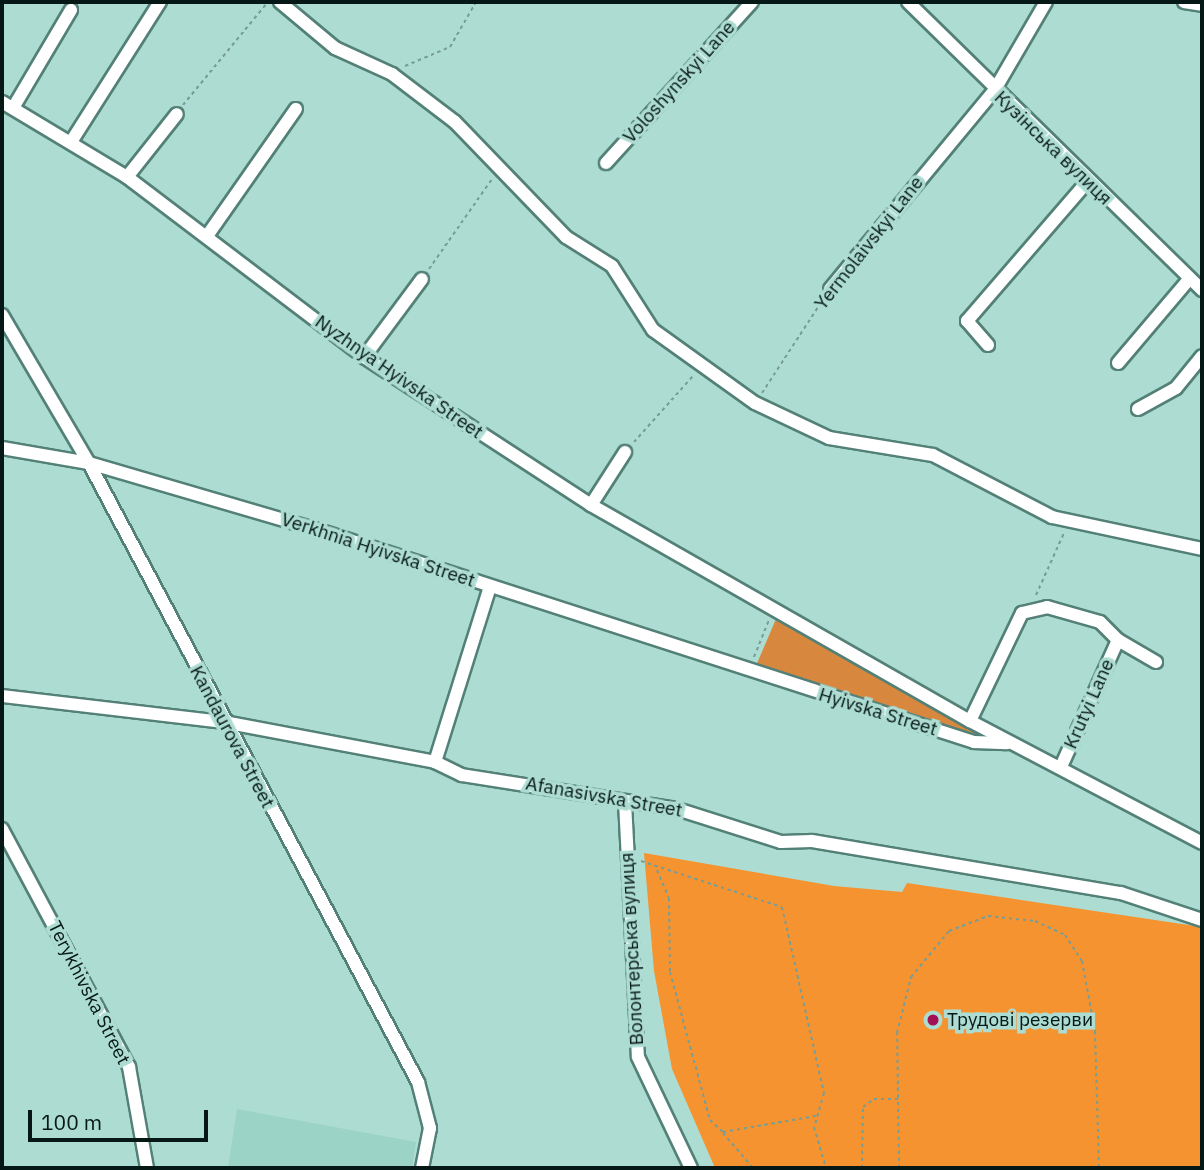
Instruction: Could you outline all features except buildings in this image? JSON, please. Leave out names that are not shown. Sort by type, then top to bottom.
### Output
[{"type":"street","points":[[71,142],[160,2]]},
{"type":"street","points":[[280,2],[335,48],[392,74],[500,166],[566,237],[612,266],[653,330],[702,368],[755,403],[829,438],[933,455],[1069,521],[1202,549]]},
{"type":"street","name":"Voloshynskyi Lane","points":[[606,163],[752,2]]},
{"type":"street","name":"Кузінська вулиця","points":[[908,2],[994,91],[1202,289]]},
{"type":"street","name":"Yermolaivskyi Lane","points":[[830,289],[994,91],[1046,2]]},
{"type":"street","points":[[1184,2],[1202,5]]},
{"type":"street","points":[[7,105],[71,10]]},
{"type":"street","name":"Nyzhnya Hyivska Street","points":[[7,105],[127,177],[364,357],[591,505],[774,609]]},
{"type":"street","points":[[208,236],[296,109]]},
{"type":"street","points":[[127,177],[177,114]]},
{"type":"street","points":[[988,345],[967,321],[1088,181]]},
{"type":"street","points":[[364,357],[422,278]]},
{"type":"street","points":[[1118,363],[1190,278]]},
{"type":"street","name":"Kandaurova Street","points":[[2,315],[89,463],[223,722],[418,1082],[430,1128],[422,1168]]},
{"type":"street","points":[[1138,409],[1176,388],[1202,356]]},
{"type":"street","name":"Verkhnia Hyivska Street","points":[[2,447],[89,463],[490,586],[748,672]]},
{"type":"street","points":[[591,505],[625,453]]},
{"type":"street","points":[[435,762],[490,586]]},
{"type":"street","name":"Hyivska Street","points":[[774,609],[1010,743],[1061,767],[1202,843]]},
{"type":"street","points":[[970,721],[1014,622],[1030,609]]},
{"type":"street","name":"Krutyi Lane","points":[[1030,609],[1083,615],[1111,628],[1118,640],[1156,662]]},
{"type":"street","name":"Krutyi Lane","points":[[1061,767],[1118,640]]},
{"type":"street","name":"Hyivska Street","points":[[748,672],[974,742],[1010,743]]},
{"type":"street","name":"Afanasivska Street","points":[[2,696],[223,722],[435,762],[462,775],[677,809],[781,842],[812,841],[1121,893],[1202,920]]},
{"type":"street","name":"Волонтерська вулиця","points":[[625,802],[638,1057],[691,1168]]},
{"type":"street","name":"Terykhivska Street","points":[[2,829],[129,1067],[147,1168]]},
{"type":"path","points":[[186,102],[268,2]]},
{"type":"path","points":[[392,74],[450,47],[477,2]]},
{"type":"path","points":[[422,278],[500,166]]},
{"type":"path","name":"Yermolaivskyi Lane","points":[[755,403],[830,289]]},
{"type":"path","points":[[625,453],[702,368]]},
{"type":"path","points":[[1030,609],[1069,521]]},
{"type":"path","points":[[748,672],[774,609]]},
{"type":"path","points":[[628,861],[782,907],[824,1093],[817,1117],[826,1168]]},
{"type":"path","points":[[657,869],[669,898],[670,972],[710,1120],[752,1168]]},
{"type":"path","points":[[899,1168],[897,1033],[911,977],[949,931],[988,916],[1035,921],[1065,935],[1082,961],[1095,1031],[1099,1168]]},
{"type":"path","points":[[862,1168],[863,1107],[874,1099],[899,1099]]},
{"type":"path","points":[[723,1132],[810,1112],[817,1117]]},
{"type":"shaded area","points":[[776,619],[979,732],[973,737],[755,668]]},
{"type":"shaded area","name":"Трудові резерви","points":[[644,853],[834,886],[902,892],[907,883],[1202,927],[1202,1168],[715,1168],[672,1069],[654,971]]},
{"type":"shaded area","points":[[237,1109],[416,1142],[412,1168],[228,1168]]},
{"type":"place","name":"Трудові резерви","points":[[933,1020]]}]
